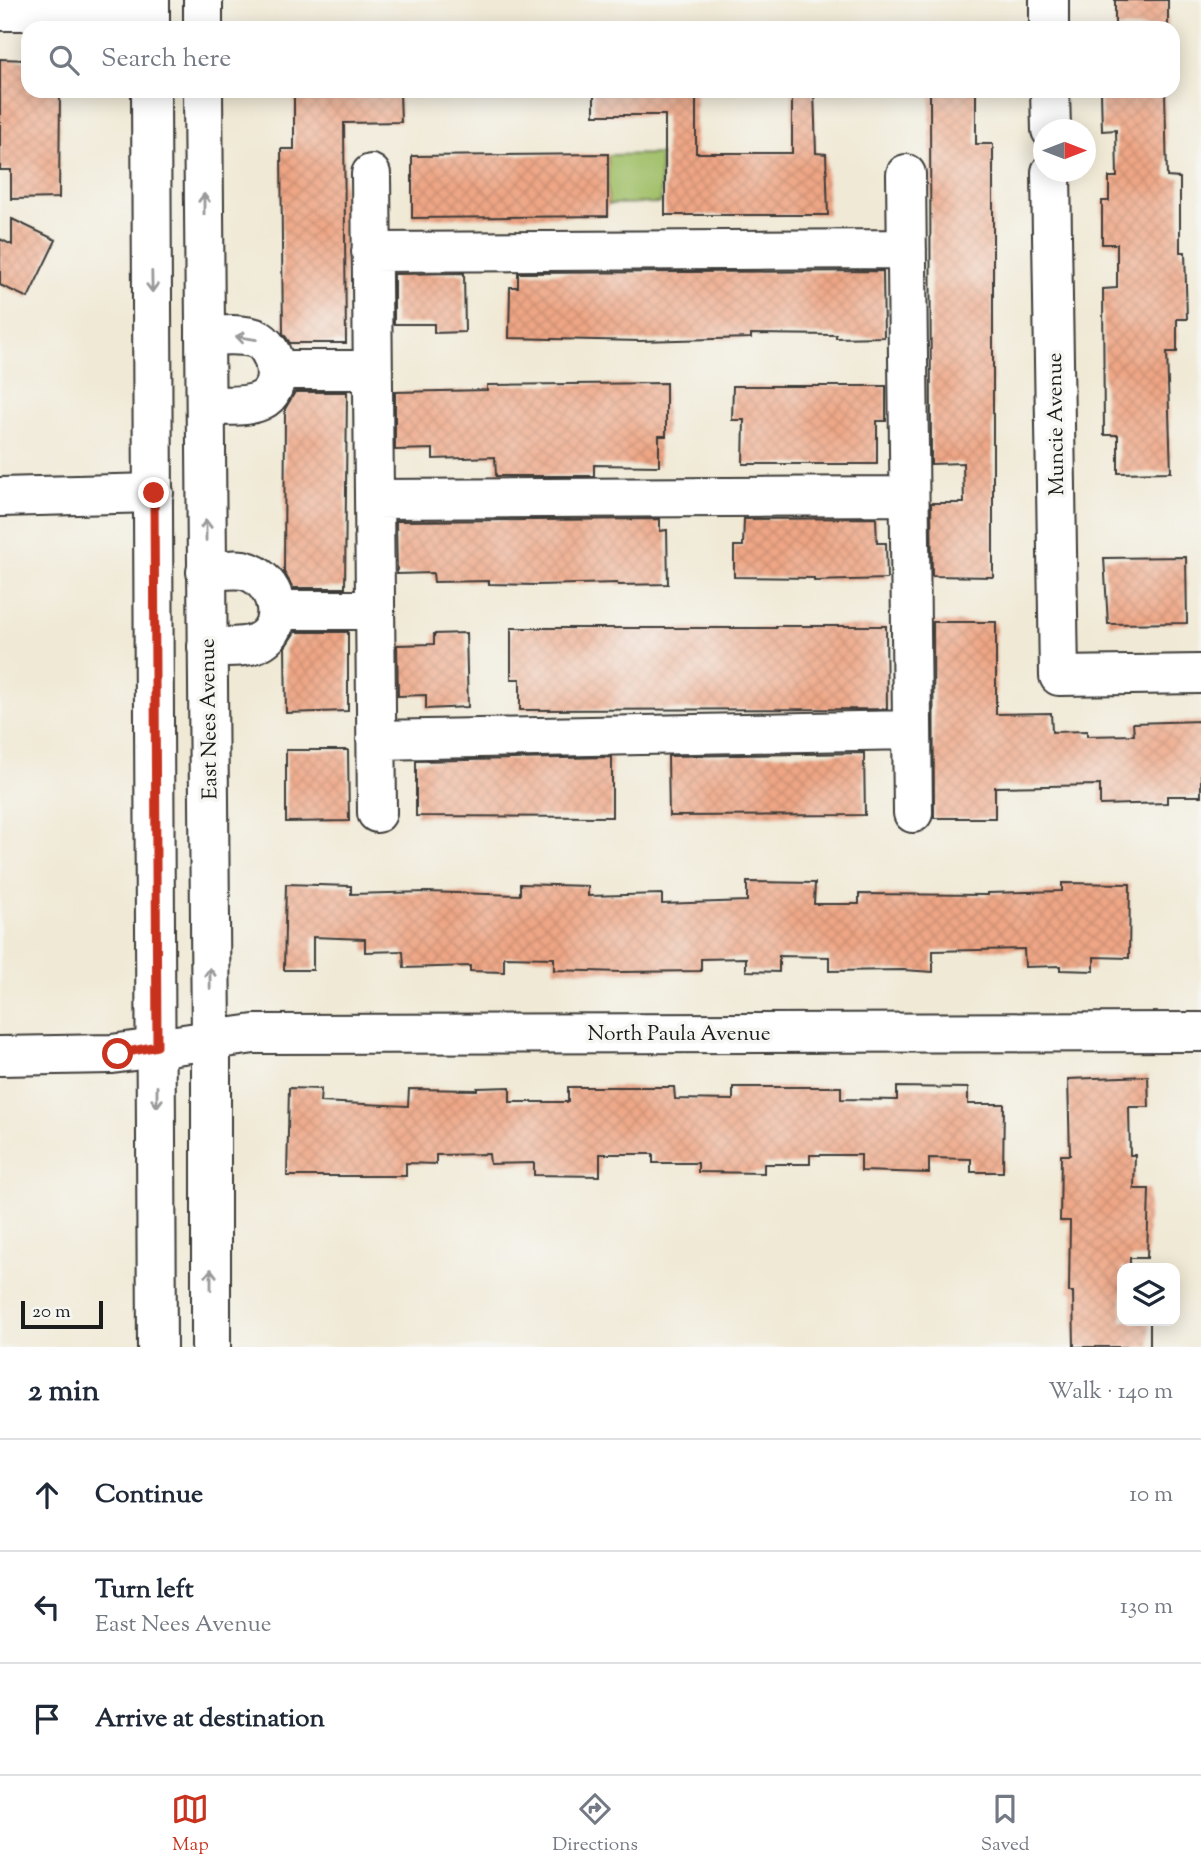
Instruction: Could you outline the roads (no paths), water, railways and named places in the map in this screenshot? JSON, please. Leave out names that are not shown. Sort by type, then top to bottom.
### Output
[{"type":"street","points":[[203,0],[203,21]]},
{"type":"street","points":[[1049,0],[1049,21]]},
{"type":"street","points":[[0,11],[155,17]]},
{"type":"street","points":[[151,98],[157,1347]]},
{"type":"street","points":[[178,98],[178,230],[205,336],[254,338],[264,344],[274,358],[276,370],[274,387],[266,398],[258,402],[206,406]]},
{"type":"street","name":"East Nees Avenue","points":[[204,98],[211,1347]]},
{"type":"street","points":[[1050,98],[1051,119]]},
{"type":"street","points":[[371,174],[377,813]]},
{"type":"street","points":[[906,174],[912,813]]},
{"type":"street","name":"Muncie Avenue","points":[[1051,182],[1059,676],[1201,674]]},
{"type":"street","points":[[371,253],[907,249]]},
{"type":"street","points":[[276,370],[373,370]]},
{"type":"street","points":[[0,498],[154,493]]},
{"type":"street","points":[[374,499],[909,496]]},
{"type":"street","points":[[206,572],[243,570],[262,579],[274,595],[278,610],[276,620],[268,633],[256,643],[207,647]]},
{"type":"street","points":[[278,610],[375,610]]},
{"type":"street","points":[[376,740],[912,730]]},
{"type":"street","name":"North Paula Avenue","points":[[0,1056],[112,1054],[254,1034],[1201,1032]]}]
